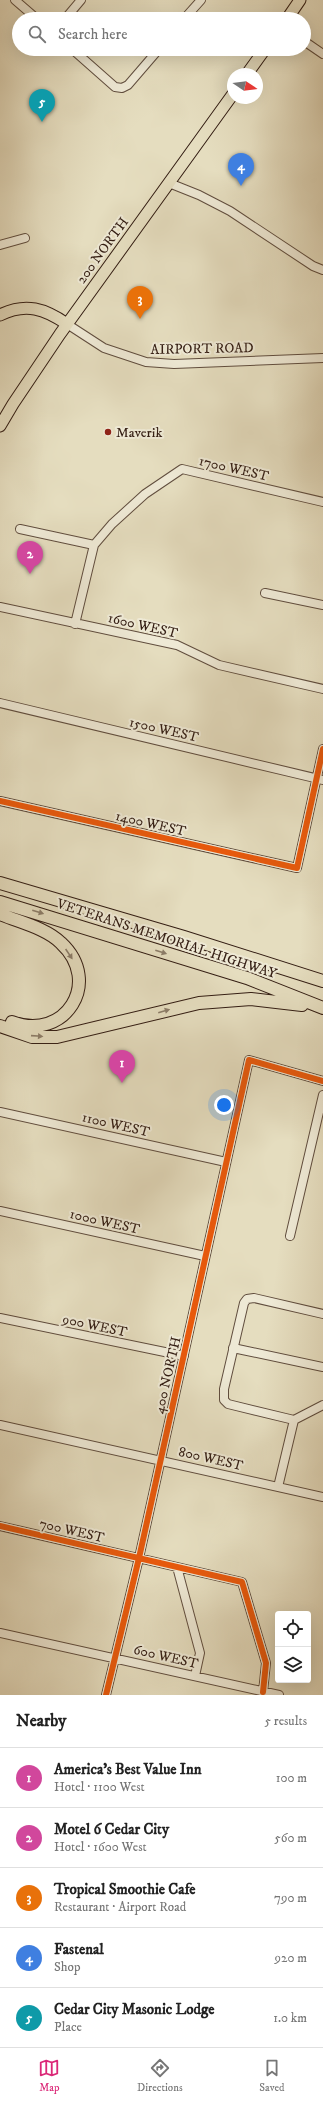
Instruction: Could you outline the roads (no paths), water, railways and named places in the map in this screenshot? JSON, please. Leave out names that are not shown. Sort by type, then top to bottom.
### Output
[{"type":"highway","name":"VETERANS MEMORIAL HIGHWAY","points":[[0,883],[184,937],[323,981]]},
{"type":"highway","name":"VETERANS MEMORIAL HIGHWAY","points":[[0,902],[246,978],[323,1009]]},
{"type":"highway","points":[[0,914],[47,934],[60,942],[76,965],[79,987],[77,997],[66,1013],[47,1025],[26,1026],[0,1017]]},
{"type":"highway","points":[[0,1026],[32,1036],[57,1037],[132,1020],[174,1008],[225,1000],[271,1000],[323,1009]]},
{"type":"main road","points":[[292,12],[300,0]]},
{"type":"main road","points":[[251,68],[260,56]]},
{"type":"main road","name":"200 NORTH","points":[[0,426],[13,404],[67,324],[227,102]]},
{"type":"main road","points":[[0,315],[19,308],[31,307],[41,309],[67,324]]},
{"type":"street","points":[[15,0],[29,12]]},
{"type":"street","points":[[71,12],[81,0]]},
{"type":"street","points":[[190,12],[201,0]]},
{"type":"street","points":[[311,46],[323,54]]},
{"type":"street","points":[[80,56],[115,87],[122,88],[128,85],[153,56]]},
{"type":"street","points":[[169,183],[199,195],[230,211],[313,266],[323,270]]},
{"type":"street","points":[[0,245],[25,238]]},
{"type":"street","name":"AIRPORT ROAD","points":[[67,324],[104,348],[146,362],[174,364],[323,358]]},
{"type":"street","name":"1700 WEST","points":[[75,624],[94,546],[112,524],[145,494],[182,469],[323,502]]},
{"type":"street","points":[[20,529],[94,546]]},
{"type":"street","points":[[265,593],[323,605]]},
{"type":"street","name":"1600 WEST","points":[[0,607],[177,645],[219,665],[323,689]]},
{"type":"street","name":"1500 WEST","points":[[0,703],[320,779]]},
{"type":"street","points":[[320,779],[323,749]]},
{"type":"street","name":"1400 WEST","points":[[0,801],[297,868],[320,779]]},
{"type":"street","name":"400 NORTH","points":[[106,1695],[139,1558],[249,1060],[323,1081]]},
{"type":"street","points":[[290,1236],[323,1095]]},
{"type":"street","name":"1100 WEST","points":[[0,1112],[226,1162]]},
{"type":"street","name":"1000 WEST","points":[[0,1212],[205,1256]]},
{"type":"street","points":[[323,1314],[254,1298],[247,1298],[244,1304],[224,1389],[224,1400],[228,1404],[294,1420],[323,1405]]},
{"type":"street","name":"900 WEST","points":[[0,1318],[184,1356]]},
{"type":"street","points":[[233,1348],[323,1367]]},
{"type":"street","points":[[278,1487],[294,1420]]},
{"type":"street","name":"800 WEST","points":[[0,1424],[323,1497]]},
{"type":"street","name":"700 WEST","points":[[0,1526],[242,1582],[266,1663],[263,1692]]},
{"type":"street","points":[[177,1567],[200,1653],[195,1676]]},
{"type":"street","name":"600 WEST","points":[[0,1633],[279,1695]]},
{"type":"place","name":"Cedar City Masonic Lodge","points":[[42,122]]},
{"type":"place","name":"Fastenal","points":[[241,186]]},
{"type":"place","name":"Tropical Smoothie Cafe","points":[[140,319]]},
{"type":"place","name":"Maverik","points":[[108,432]]},
{"type":"place","name":"Motel 6 Cedar City","points":[[30,574]]},
{"type":"place","name":"America's Best Value Inn","points":[[122,1083]]}]
